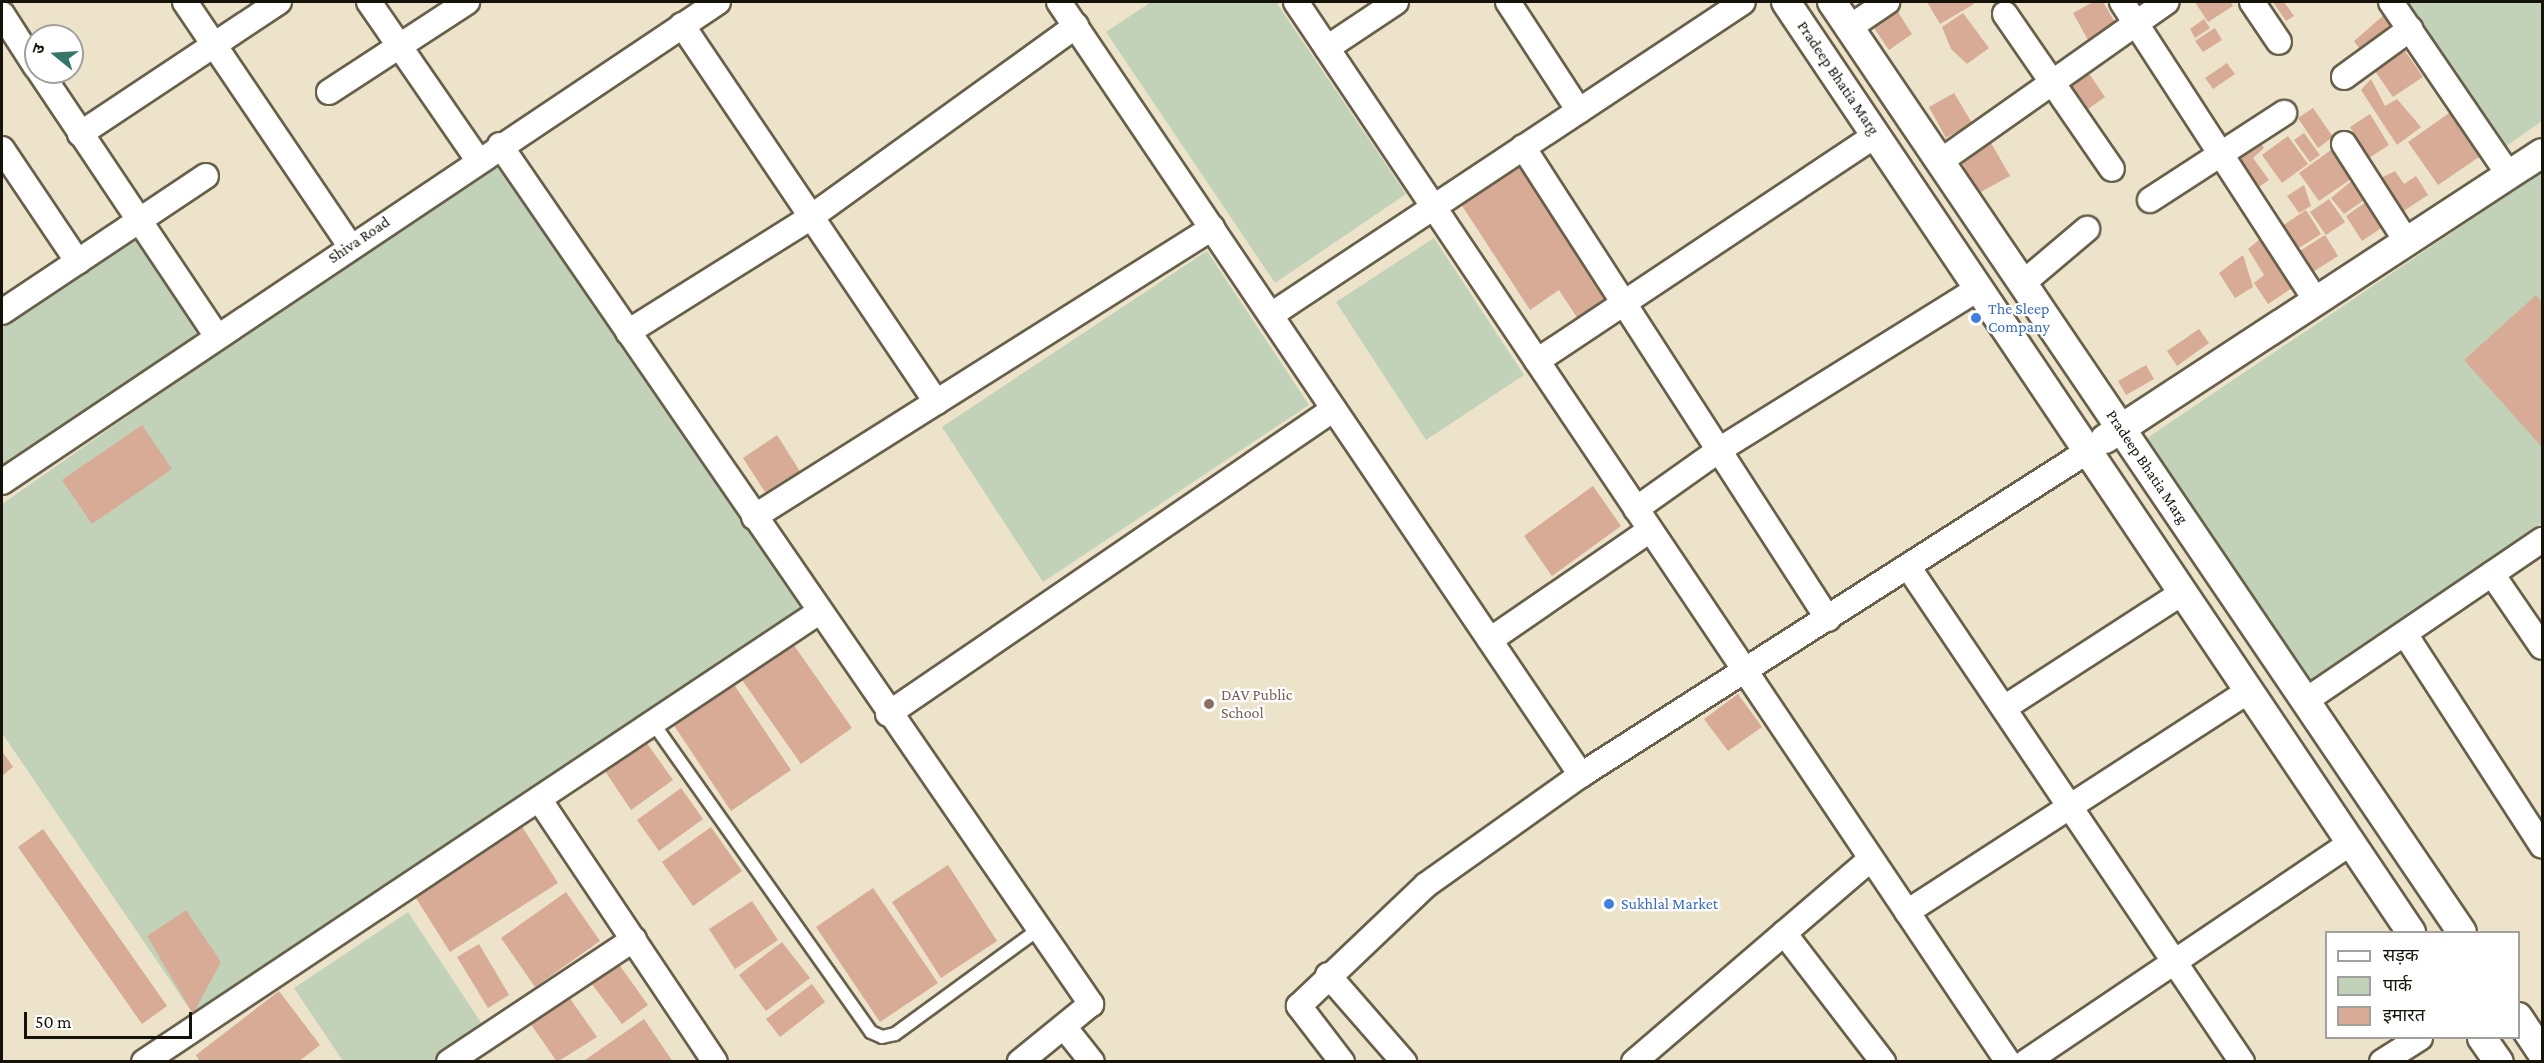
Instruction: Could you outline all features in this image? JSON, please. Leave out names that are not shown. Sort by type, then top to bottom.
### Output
[{"type":"street","points":[[185,2],[350,246]]},
{"type":"street","points":[[80,134],[279,2]]},
{"type":"street","points":[[369,2],[478,160]]},
{"type":"street","points":[[329,92],[467,2]]},
{"type":"street","name":"Shiva Road","points":[[2,482],[500,145],[718,2]]},
{"type":"street","points":[[1059,2],[1581,775]]},
{"type":"street","points":[[1296,2],[2007,1062]]},
{"type":"street","points":[[1327,48],[1396,2]]},
{"type":"street","points":[[1508,2],[1579,111]]},
{"type":"street","points":[[1270,315],[1743,2]]},
{"type":"street","name":"Pradeep Bhatia Marg","points":[[1786,2],[2410,931]]},
{"type":"street","name":"Pradeep Bhatia Marg","points":[[1832,2],[2461,931]]},
{"type":"street","points":[[1850,27],[1887,2]]},
{"type":"street","points":[[2122,2],[2218,155],[2316,301]]},
{"type":"street","points":[[1941,161],[2166,2]]},
{"type":"street","points":[[2252,2],[2278,42]]},
{"type":"street","points":[[2391,2],[2509,175]]},
{"type":"street","points":[[2,14],[24,48]]},
{"type":"street","points":[[2005,14],[2050,84],[2112,169]]},
{"type":"street","points":[[682,25],[936,402]]},
{"type":"street","points":[[628,332],[811,216],[1076,26]]},
{"type":"street","points":[[2344,77],[2410,29]]},
{"type":"street","points":[[48,84],[217,336]]},
{"type":"street","points":[[2150,200],[2284,113]]},
{"type":"street","points":[[1537,361],[1876,135]]},
{"type":"street","points":[[2344,144],[2407,242]]},
{"type":"street","points":[[500,145],[1036,931],[1091,1004],[1065,1028],[1020,1062]]},
{"type":"street","points":[[1523,147],[1828,620]]},
{"type":"street","points":[[2,149],[78,262]]},
{"type":"street","points":[[1342,1062],[1299,1006],[1328,975],[1425,885],[1581,775],[1746,673],[1909,568],[2542,153]]},
{"type":"street","points":[[2,312],[206,176]]},
{"type":"street","points":[[754,517],[1212,228]]},
{"type":"street","points":[[2023,284],[2087,230]]},
{"type":"street","points":[[1636,509],[1719,450],[1979,288]]},
{"type":"street","points":[[888,714],[1334,409]]},
{"type":"street","points":[[1490,640],[1650,530]]},
{"type":"street","points":[[2305,701],[2542,540]]},
{"type":"street","points":[[1909,568],[2242,1062]]},
{"type":"street","points":[[2492,574],[2542,647]]},
{"type":"street","points":[[2004,708],[2183,592]]},
{"type":"street","points":[[144,1062],[175,1053],[539,799],[819,612]]},
{"type":"street","points":[[2405,634],[2542,846]]},
{"type":"street","points":[[1907,912],[2249,691]]},
{"type":"street","points":[[539,799],[716,1062]]},
{"type":"street","points":[[2026,1062],[2351,843]]},
{"type":"street","points":[[1634,1062],[1871,859]]},
{"type":"street","points":[[1784,933],[1874,1058]]},
{"type":"street","points":[[450,1062],[634,939]]},
{"type":"street","points":[[1328,975],[1404,1062]]},
{"type":"street","points":[[1065,1028],[1092,1062]]},
{"type":"street","points":[[2382,1062],[2418,1039]]},
{"type":"street","points":[[2483,1039],[2499,1062]]},
{"type":"lane","points":[[653,723],[871,1032],[882,1038],[895,1034],[1036,931]]},
{"type":"green space","points":[[1151,2],[1276,2],[1406,194],[1275,283],[1106,32]]},
{"type":"green space","points":[[2406,2],[2542,2],[2542,121],[2505,147]]},
{"type":"green space","points":[[497,158],[802,608],[193,1014],[2,733],[2,504]]},
{"type":"green space","points":[[2542,172],[2542,523],[2298,690],[2147,438]]},
{"type":"green space","points":[[140,222],[217,336],[2,482],[2,312]]},
{"type":"green space","points":[[1434,238],[1524,375],[1426,440],[1336,302]]},
{"type":"green space","points":[[1207,251],[1309,405],[1043,582],[942,427]]},
{"type":"green space","points":[[408,912],[484,1027],[432,1061],[343,1061],[294,988]]},
{"type":"building","points":[[1927,2],[1973,2],[1974,4],[1940,24]]},
{"type":"building","points":[[2093,2],[2103,2],[2116,24],[2088,40],[2073,13]]},
{"type":"building","points":[[2195,2],[2231,2],[2233,6],[2208,22]]},
{"type":"building","points":[[2273,2],[2284,2],[2294,16],[2286,21]]},
{"type":"building","points":[[1896,9],[1912,34],[1889,50],[1872,25]]},
{"type":"building","points":[[1963,13],[1989,48],[1967,64],[1951,49],[1942,27]]},
{"type":"building","points":[[2384,15],[2393,29],[2361,51],[2354,41]]},
{"type":"building","points":[[2204,19],[2210,28],[2195,38],[2190,29]]},
{"type":"building","points":[[2215,28],[2222,40],[2203,52],[2195,41]]},
{"type":"building","points":[[2400,44],[2423,77],[2393,97],[2370,64]]},
{"type":"building","points":[[2227,63],[2235,74],[2213,89],[2205,78]]},
{"type":"building","points":[[2086,69],[2105,97],[2078,116],[2059,89]]},
{"type":"building","points":[[2371,79],[2385,106],[2397,99],[2421,127],[2397,145],[2361,90]]},
{"type":"building","points":[[1954,93],[1972,123],[1946,138],[1929,107]]},
{"type":"building","points":[[2313,108],[2333,137],[2318,148],[2298,118]]},
{"type":"building","points":[[2452,111],[2482,155],[2438,185],[2408,142]]},
{"type":"building","points":[[2370,114],[2389,145],[2369,158],[2350,127]]},
{"type":"building","points":[[2304,133],[2320,155],[2310,162],[2294,140]]},
{"type":"building","points":[[2288,136],[2308,164],[2282,183],[2262,155]]},
{"type":"building","points":[[2257,138],[2264,148],[2253,158],[2269,180],[2256,189],[2233,156]]},
{"type":"building","points":[[1991,143],[2010,176],[1979,193],[1961,161]]},
{"type":"building","points":[[2331,150],[2351,179],[2319,201],[2299,173]]},
{"type":"building","points":[[1522,161],[1613,296],[1578,319],[1559,290],[1530,310],[1459,201]]},
{"type":"building","points":[[2395,171],[2404,184],[2416,176],[2428,195],[2399,214],[2377,180]]},
{"type":"building","points":[[2360,174],[2371,195],[2344,214],[2331,198]]},
{"type":"building","points":[[2304,185],[2311,206],[2299,213],[2287,196]]},
{"type":"building","points":[[2373,197],[2390,222],[2362,241],[2346,216]]},
{"type":"building","points":[[2329,199],[2345,222],[2326,235],[2310,212]]},
{"type":"building","points":[[2306,210],[2321,234],[2291,253],[2276,230]]},
{"type":"building","points":[[2266,234],[2298,284],[2268,304],[2254,283],[2264,275],[2248,249]]},
{"type":"building","points":[[2325,235],[2338,256],[2308,275],[2295,254]]},
{"type":"building","points":[[2243,255],[2253,287],[2235,298],[2219,273]]},
{"type":"building","points":[[2536,295],[2542,302],[2542,447],[2464,360]]},
{"type":"building","points":[[2199,329],[2209,343],[2177,366],[2167,351]]},
{"type":"building","points":[[2146,365],[2154,379],[2126,395],[2118,381]]},
{"type":"building","points":[[142,425],[172,469],[92,524],[62,480]]},
{"type":"building","points":[[777,435],[801,473],[767,495],[743,458]]},
{"type":"building","points":[[1593,486],[1621,526],[1552,576],[1524,536]]},
{"type":"building","points":[[793,644],[852,728],[801,764],[742,680]]},
{"type":"building","points":[[733,683],[791,770],[731,811],[673,724]]},
{"type":"building","points":[[1738,694],[1762,727],[1728,751],[1704,719]]},
{"type":"building","points":[[644,739],[673,780],[631,810],[603,768]]},
{"type":"building","points":[[2,751],[13,767],[2,776]]},
{"type":"building","points":[[681,788],[703,819],[659,851],[637,820]]},
{"type":"building","points":[[521,825],[558,883],[450,952],[414,895]]},
{"type":"building","points":[[711,827],[742,871],[693,906],[662,862]]},
{"type":"building","points":[[43,829],[167,1006],[142,1024],[18,847]]},
{"type":"building","points":[[948,865],[997,941],[941,978],[892,902]]},
{"type":"building","points":[[873,888],[938,983],[880,1022],[816,927]]},
{"type":"building","points":[[566,892],[600,941],[535,987],[501,938]]},
{"type":"building","points":[[752,901],[778,940],[735,969],[709,929]]},
{"type":"building","points":[[186,910],[221,962],[193,1014],[147,936]]},
{"type":"building","points":[[782,942],[810,978],[766,1011],[739,975]]},
{"type":"building","points":[[479,944],[509,995],[488,1008],[457,957]]},
{"type":"building","points":[[615,959],[648,1005],[622,1024],[588,979]]},
{"type":"building","points":[[812,984],[825,1002],[780,1037],[766,1019]]},
{"type":"building","points":[[564,990],[597,1037],[557,1062],[526,1017]]},
{"type":"building","points":[[279,991],[320,1045],[298,1062],[200,1062],[196,1055]]},
{"type":"building","points":[[644,1019],[673,1062],[582,1062]]},
{"type":"place","name":"The Sleep Company","points":[[1976,318]]},
{"type":"place","name":"DAV Public School","points":[[1209,704]]},
{"type":"place","name":"Sukhlal Market","points":[[1609,904]]}]
